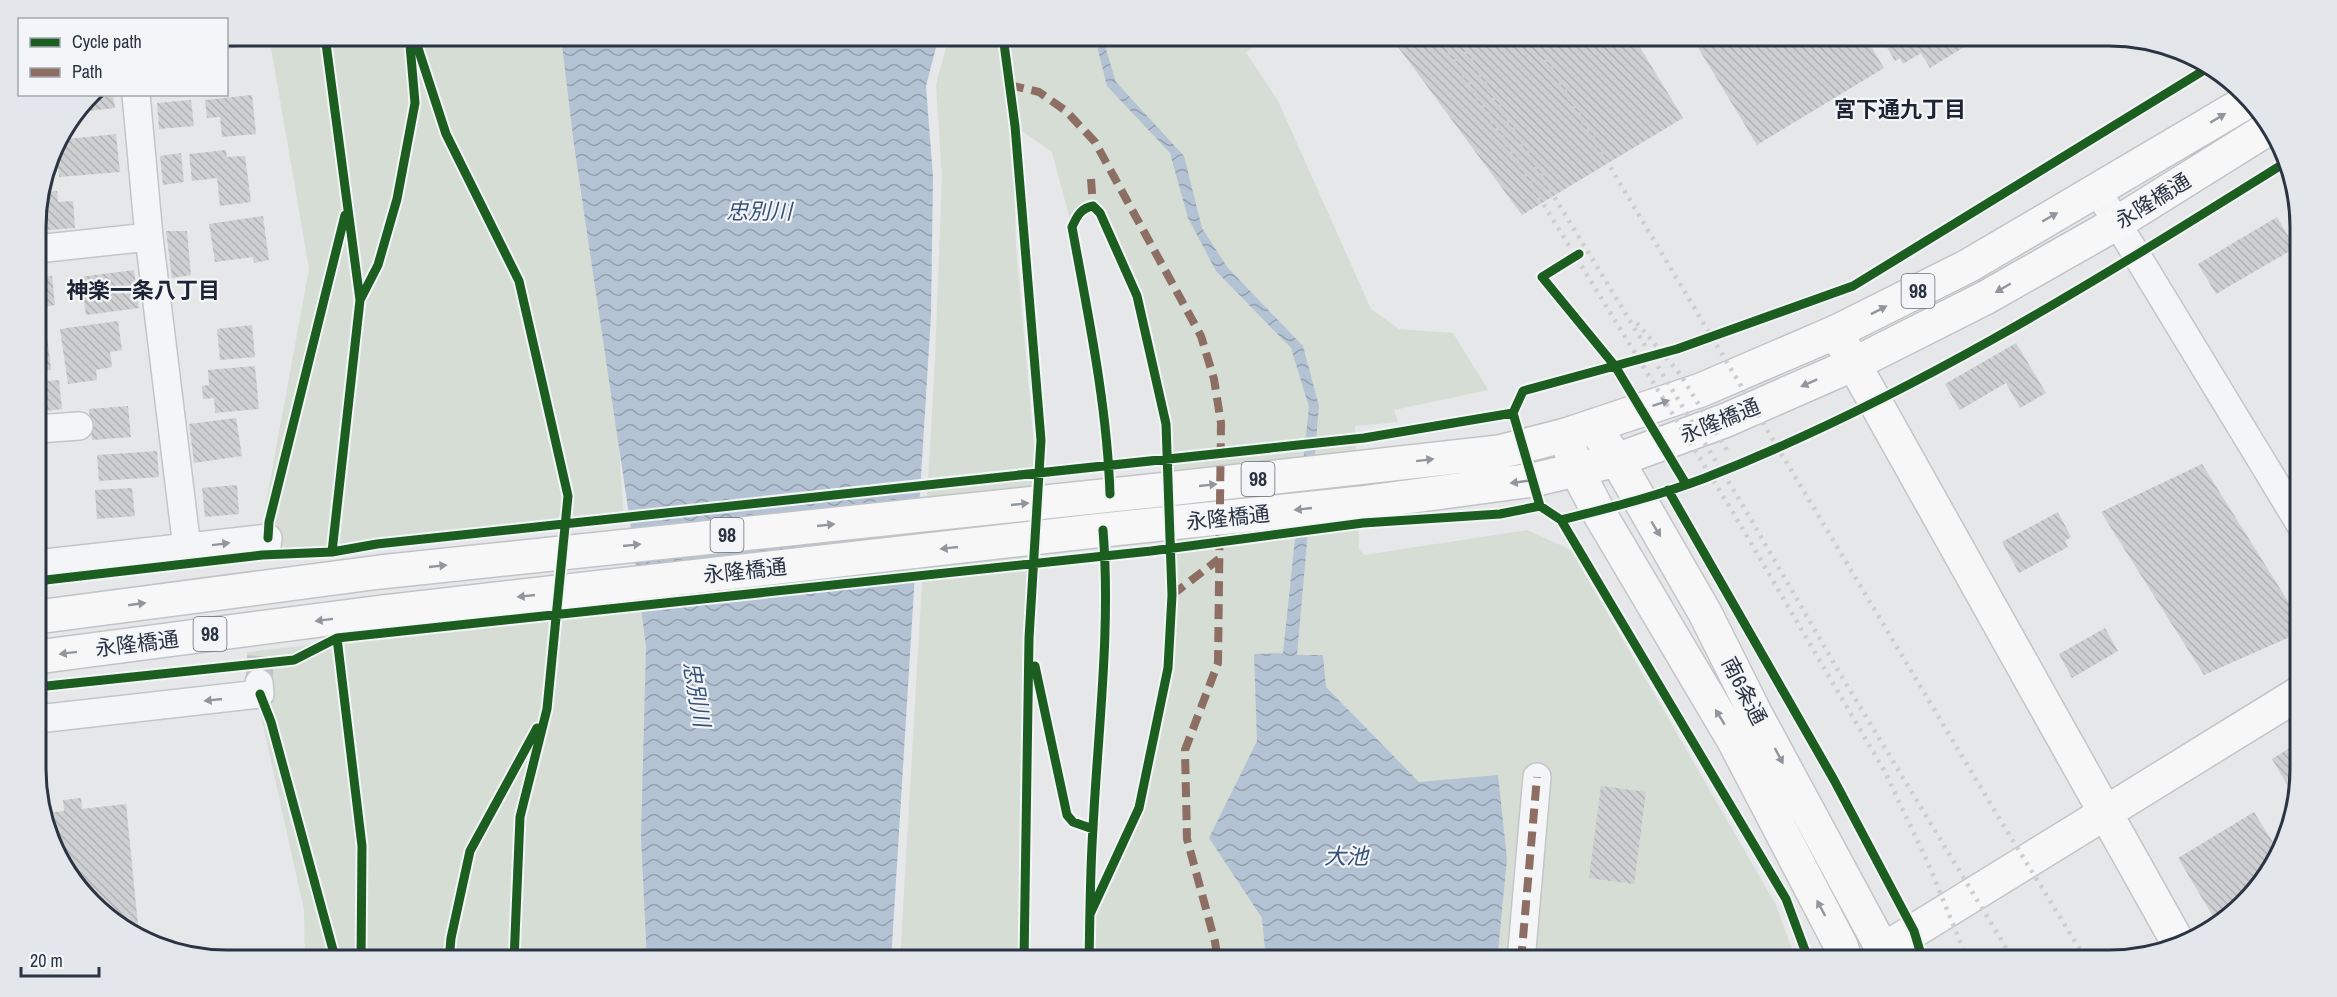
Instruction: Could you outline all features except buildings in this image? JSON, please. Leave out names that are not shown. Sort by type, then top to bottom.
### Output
[{"type":"main road","name":"永隆橋通","points":[[47,616],[380,572],[1499,452],[1580,430],[1701,390],[1836,332],[1968,266],[2242,104]]},
{"type":"main road","name":"永隆橋通","points":[[47,656],[382,612],[1361,503],[1533,480],[1617,460],[1724,421],[1854,364],[1985,298],[2117,224],[2263,132]]},
{"type":"main road","points":[[1836,332],[2176,938]]},
{"type":"main road","name":"南6条通","points":[[1580,430],[1617,460],[1705,613],[1754,711],[1882,950]]},
{"type":"main road","name":"南6条通","points":[[1580,430],[1576,469],[1598,511],[1732,739],[1842,950]]},
{"type":"main road","points":[[1893,950],[2105,812],[2290,699]]},
{"type":"street","points":[[136,96],[149,237],[187,548]]},
{"type":"street","points":[[2097,190],[2290,508]]},
{"type":"street","points":[[47,248],[149,237]]},
{"type":"street","points":[[47,428],[79,426]]},
{"type":"street","points":[[47,563],[268,538],[267,545]]},
{"type":"street","points":[[47,718],[260,694],[259,683]]},
{"type":"street","points":[[1522,950],[1537,777]]},
{"type":"shaded area","points":[[271,47],[565,47],[610,321],[624,519],[262,555],[264,514],[309,269]]},
{"type":"shaded area","points":[[946,47],[998,47],[1013,137],[1016,246],[1034,446],[1023,782],[1024,950],[901,950],[935,360],[942,177],[936,85]]},
{"type":"shaded area","points":[[1004,47],[1254,47],[1246,52],[1278,101],[1371,309],[1399,329],[1453,333],[1488,390],[1394,410],[1398,422],[1355,426],[1359,549],[1364,555],[1527,530],[1571,550],[1776,905],[1792,950],[1089,950],[1090,914],[1139,808],[1168,668],[1172,595],[1166,424],[1137,296],[1100,213],[1093,206],[1085,209],[1072,227],[1052,152],[1015,126]]},
{"type":"shaded area","points":[[647,608],[653,950],[305,950],[304,910],[247,652]]},
{"type":"water","name":"忠別川","points":[[562,47],[936,47],[926,86],[933,177],[931,315],[892,950],[646,950],[641,837],[646,647],[629,515],[574,145]]},
{"type":"water","name":"大池","points":[[1097,47],[1105,47],[1116,82],[1184,156],[1202,228],[1228,268],[1303,346],[1319,406],[1297,655],[1323,655],[1326,687],[1419,782],[1498,775],[1507,859],[1498,950],[1265,950],[1262,918],[1209,838],[1257,741],[1254,654],[1283,653],[1309,407],[1291,348],[1216,271],[1188,218],[1170,153],[1107,86]]},
{"type":"tunnel","points":[[259,683],[267,545]]},
{"type":"railway","points":[[1447,47],[1728,504],[1885,772],[1928,863],[1964,950]]},
{"type":"railway","points":[[1463,47],[1742,504],[1839,672],[2007,950]]},
{"type":"railway","points":[[1539,47],[2080,950]]},
{"type":"railway","points":[[1637,323],[1680,374],[1730,455]]},
{"type":"marked path","points":[[1009,85],[1039,92],[1066,111],[1095,142],[1201,336],[1214,379],[1221,423],[1218,663],[1185,750],[1187,839],[1216,950]]},
{"type":"marked path","points":[[1091,179],[1093,206]]},
{"type":"marked path","points":[[1172,595],[1219,559]]},
{"type":"marked path","points":[[1522,950],[1537,777]]},
{"type":"cycle path","points":[[326,47],[360,300],[332,552]]},
{"type":"cycle path","points":[[360,300],[378,265],[397,199],[415,103],[410,47]]},
{"type":"cycle path","points":[[418,47],[446,134],[519,281],[568,496],[547,709],[520,817],[514,950]]},
{"type":"cycle path","points":[[1004,47],[1015,126],[1041,440],[1029,638],[1024,950]]},
{"type":"cycle path","points":[[47,580],[262,555],[332,552],[377,544],[1364,438],[1513,413],[1523,391],[1677,349],[1853,286],[2201,72]]},
{"type":"cycle path","points":[[1561,520],[1651,496],[1705,478],[1856,412],[1929,374],[2072,293],[2279,166]]},
{"type":"cycle path","points":[[1090,914],[1139,808],[1168,668],[1172,595],[1166,424],[1137,296],[1100,213],[1093,206],[1080,213],[1072,227],[1101,393],[1110,494]]},
{"type":"cycle path","points":[[268,538],[269,522],[345,215]]},
{"type":"cycle path","points":[[1579,254],[1542,277],[1615,366],[1686,484]]},
{"type":"cycle path","points":[[1513,413],[1540,506]]},
{"type":"cycle path","points":[[1668,490],[1834,780],[1914,931],[1920,950]]},
{"type":"cycle path","points":[[47,686],[294,660],[337,638],[1151,551],[1363,523],[1500,514],[1540,506],[1561,520],[1786,899],[1805,950]]},
{"type":"cycle path","points":[[1089,950],[1092,845],[1105,642],[1103,530]]},
{"type":"cycle path","points":[[337,638],[362,846],[361,950]]},
{"type":"cycle path","points":[[1035,666],[1067,815],[1073,822],[1093,829]]},
{"type":"cycle path","points":[[260,694],[271,722],[333,950]]},
{"type":"cycle path","points":[[450,950],[470,851],[537,728]]},
{"type":"district","name":"宮下通九丁目","points":[[1900,109]]},
{"type":"district","name":"神楽一条八丁目","points":[[143,290]]}]
